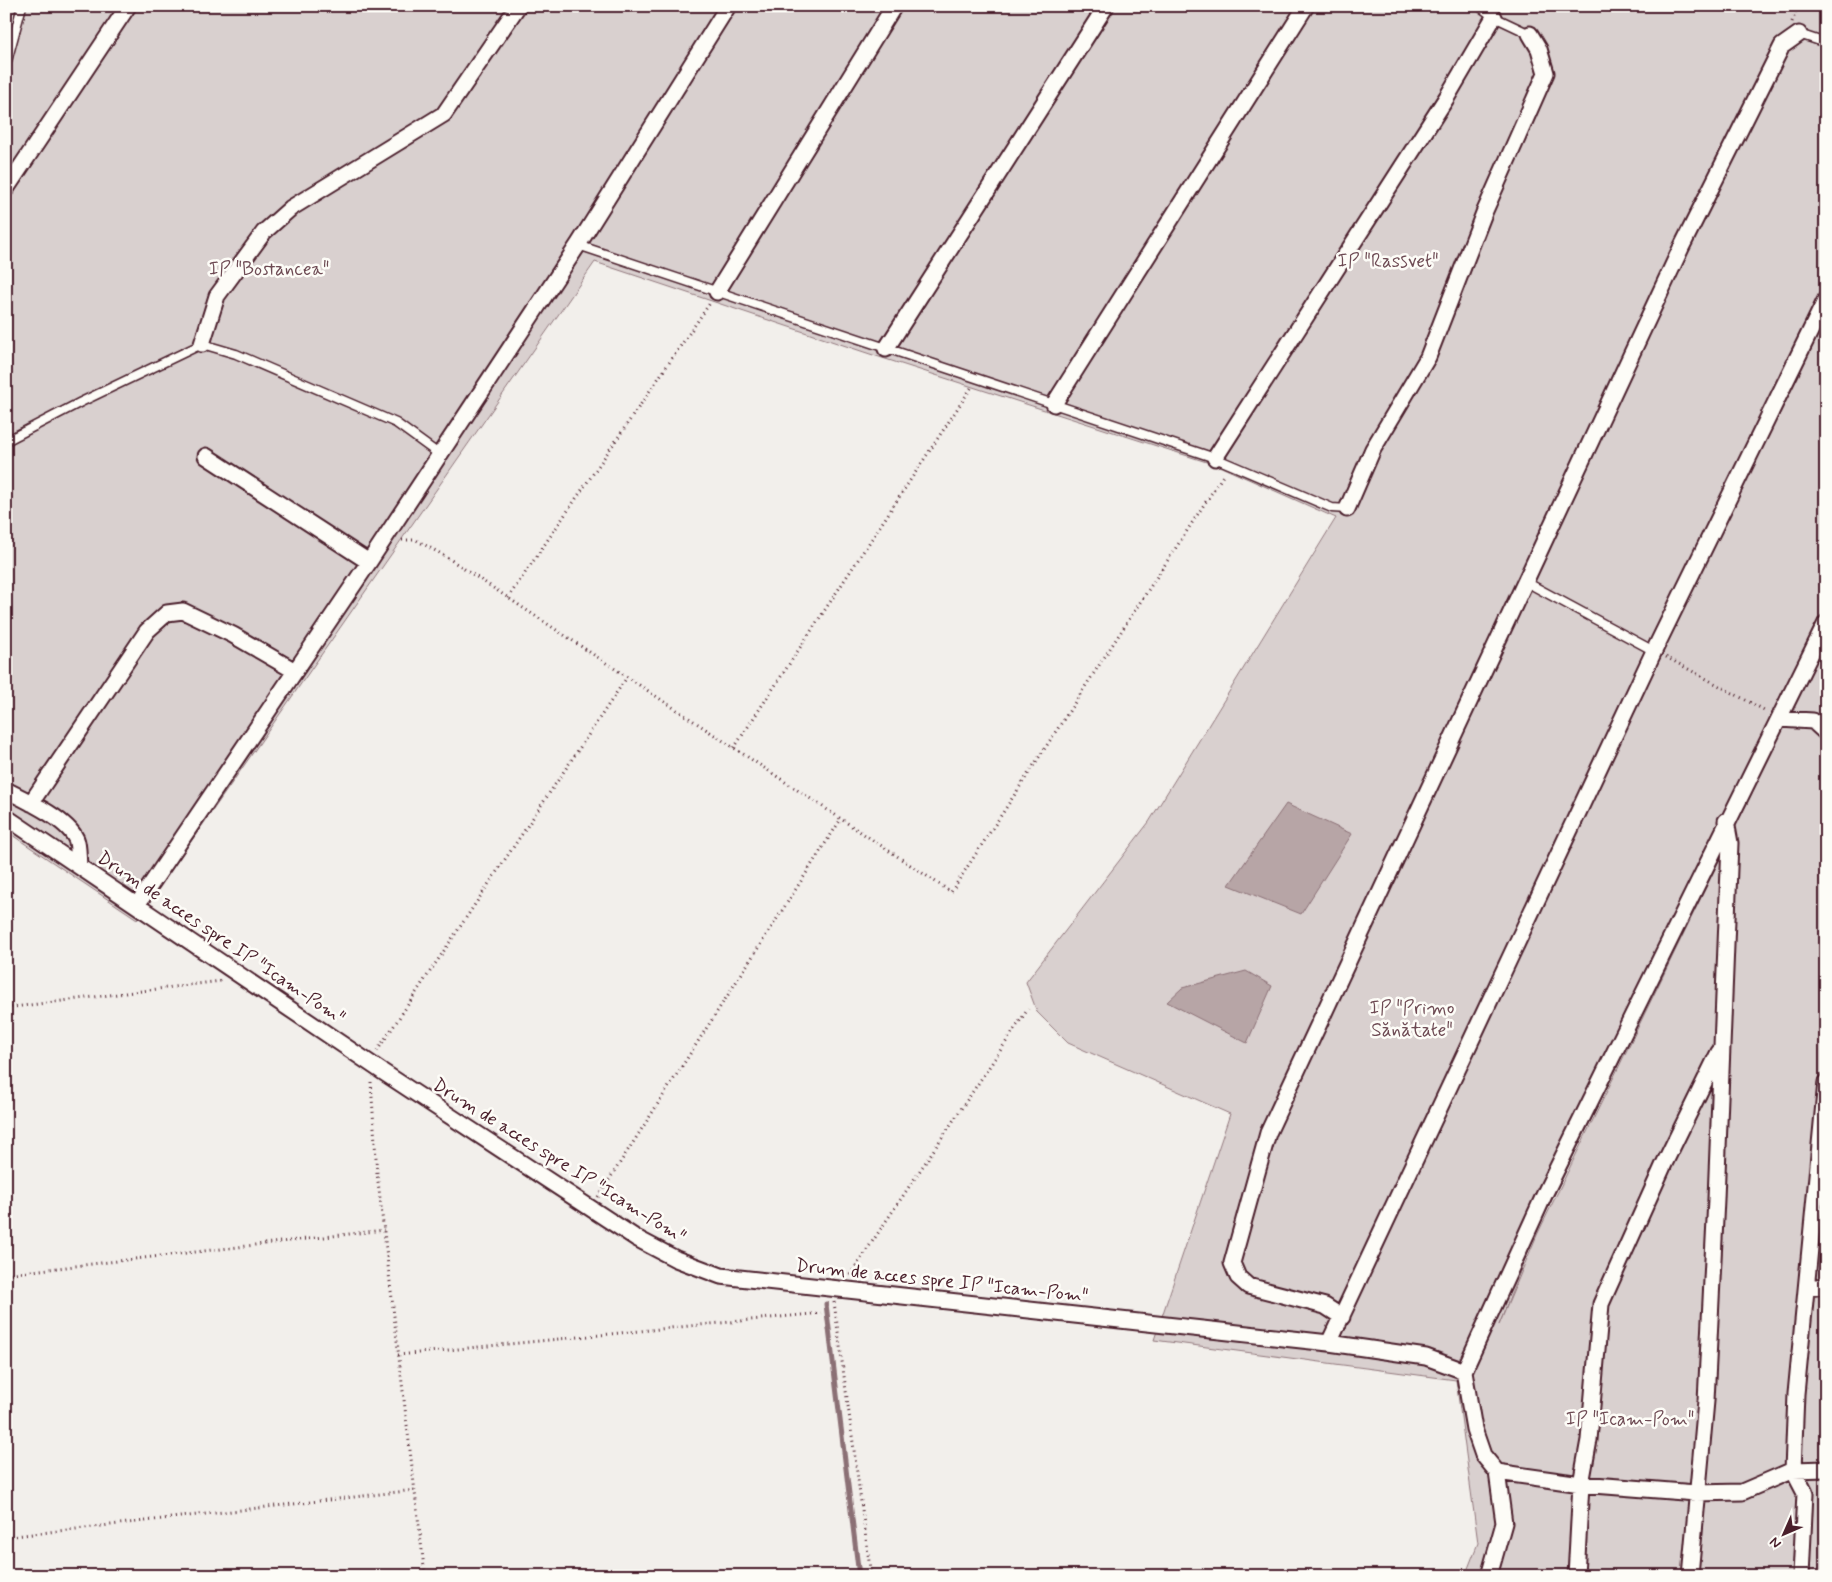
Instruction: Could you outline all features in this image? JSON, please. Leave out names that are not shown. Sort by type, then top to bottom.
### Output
[{"type":"street","points":[[6,189],[128,6]]},
{"type":"street","points":[[202,344],[216,296],[264,232],[291,208],[444,114],[518,6]]},
{"type":"street","points":[[137,905],[440,455],[578,245],[728,6]]},
{"type":"street","points":[[717,292],[894,6]]},
{"type":"street","points":[[886,349],[1106,6]]},
{"type":"street","points":[[1054,404],[1306,6]]},
{"type":"street","points":[[1216,458],[1446,97],[1494,17]]},
{"type":"street","points":[[1347,509],[1373,449],[1428,356],[1484,213],[1546,73],[1540,49],[1530,34]]},
{"type":"street","points":[[1342,1317],[1325,1306],[1248,1286],[1238,1277],[1232,1263],[1268,1132],[1681,248],[1782,46],[1800,34]]},
{"type":"street","points":[[1329,1343],[1654,650],[1826,299]]},
{"type":"street","points":[[206,456],[369,562]]},
{"type":"street","points":[[32,803],[147,631],[167,613],[183,611],[233,635],[295,671]]},
{"type":"street","points":[[1489,1576],[1504,1522],[1496,1472],[1483,1456],[1474,1429],[1464,1372],[1546,1190],[1726,821],[1826,623]]},
{"type":"street","points":[[1779,719],[1819,718],[1826,733]]},
{"type":"street","points":[[6,790],[32,803],[66,826],[76,839],[79,866]]},
{"type":"street","name":"Drum de acces spre IP \"Icam-Pom\"","points":[[6,817],[369,1063],[636,1238],[676,1259],[721,1276],[1329,1343],[1426,1357],[1464,1372]]},
{"type":"street","points":[[1690,1576],[1696,1493],[1706,1401],[1730,843],[1726,821]]},
{"type":"street","points":[[1576,1576],[1581,1484],[1588,1440],[1601,1304],[1664,1164],[1721,1046]]},
{"type":"street","points":[[1801,1576],[1805,1493],[1793,1470],[1796,1394],[1823,1138],[1826,1082]]},
{"type":"street","points":[[1807,1288],[1826,1286]]},
{"type":"street","points":[[1496,1472],[1581,1484],[1696,1493],[1742,1492],[1793,1470],[1826,1469]]},
{"type":"lane","points":[[6,65],[22,6]]},
{"type":"lane","points":[[1479,6],[1494,17],[1530,34]]},
{"type":"lane","points":[[1800,34],[1826,43]]},
{"type":"lane","points":[[578,245],[1216,458],[1332,508],[1347,509]]},
{"type":"lane","points":[[6,441],[202,344],[236,354],[396,423],[440,455]]},
{"type":"lane","points":[[1526,582],[1654,650]]},
{"type":"path","points":[[508,598],[717,292]]},
{"type":"path","points":[[734,748],[977,379]]},
{"type":"path","points":[[384,540],[416,540],[445,556],[951,892],[1230,465]]},
{"type":"path","points":[[1654,650],[1779,719]]},
{"type":"path","points":[[425,1576],[377,1173],[369,1063],[627,677]]},
{"type":"path","points":[[591,1208],[841,819]]},
{"type":"path","points":[[6,1008],[245,978]]},
{"type":"path","points":[[871,1576],[836,1290],[1028,1009]]},
{"type":"path","points":[[6,1274],[384,1230]]},
{"type":"path","points":[[398,1355],[821,1313]]},
{"type":"path","points":[[6,1537],[415,1490]]},
{"type":"green space","points":[[6,6],[1826,6],[1826,1576],[1465,1576],[1478,1543],[1456,1380],[1154,1340],[1230,1114],[1068,1043],[1037,1012],[1026,982],[1149,822],[1336,518],[1219,466],[870,354],[595,262],[137,919],[6,831]],"holes":[[[1801,692],[1537,1235],[1499,1325],[1535,1234]]]},
{"type":"shaded area","points":[[1286,804],[1352,834],[1301,914],[1229,885]]},
{"type":"shaded area","points":[[1246,971],[1272,986],[1247,1043],[1167,1002],[1182,988]]},
{"type":"waterway","points":[[826,1304],[859,1576]]},
{"type":"park label","name":"IP \"Rassvet\"","points":[[1388,261]]},
{"type":"park label","name":"IP \"Bostancea\"","points":[[269,269]]},
{"type":"park label","name":"IP \"Primo Sănătate\"","points":[[1412,1019]]},
{"type":"park label","name":"IP \"Icam-Pom\"","points":[[1630,1419]]}]
